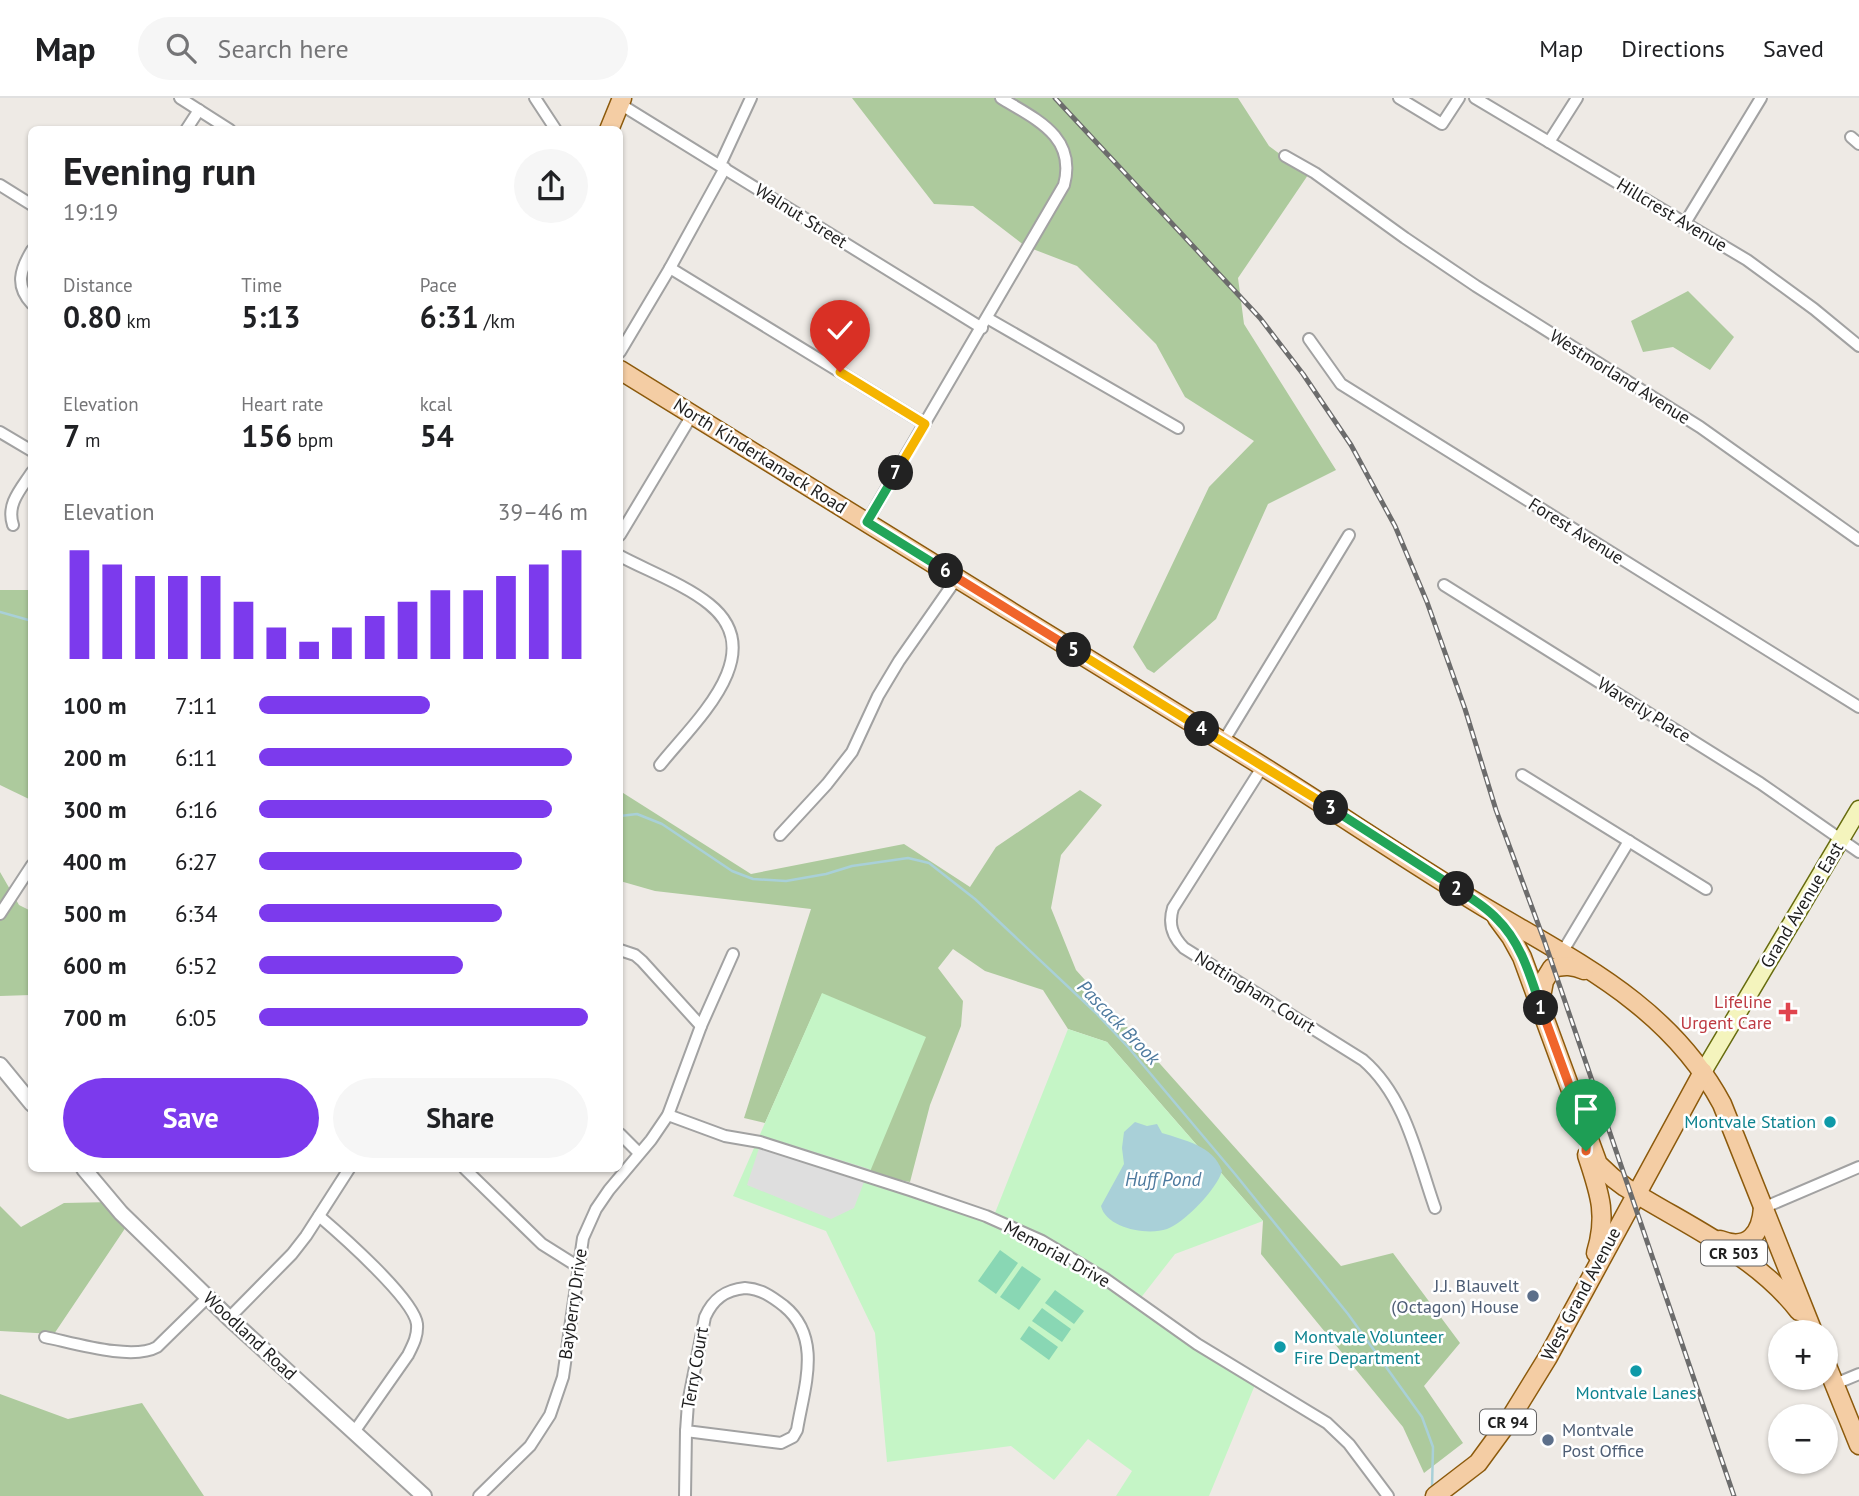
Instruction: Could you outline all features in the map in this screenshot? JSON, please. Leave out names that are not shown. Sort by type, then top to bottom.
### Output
[{"type":"main road","points":[[611,126],[621,101]]},
{"type":"main road","name":"North Kinderkamack Road","points":[[623,372],[1263,766],[1484,906],[1563,951],[1656,1018],[1676,1037],[1703,1072]]},
{"type":"main road","name":"Grand Avenue East","points":[[1703,1072],[1859,809]]},
{"type":"main road","name":"CR 503","points":[[1484,906],[1500,921],[1522,957],[1598,1164],[1638,1195],[1756,1267],[1774,1283],[1805,1320]]},
{"type":"main road","points":[[1540,1004],[1544,981],[1563,951]]},
{"type":"main road","points":[[1552,968],[1563,965],[1576,967],[1615,986]]},
{"type":"main road","name":"CR 503","points":[[1703,1072],[1722,1104],[1808,1320]]},
{"type":"main road","name":"West Grand Avenue","points":[[1435,1496],[1460,1479],[1482,1459],[1508,1422],[1548,1357],[1703,1072]]},
{"type":"main road","points":[[1587,1134],[1586,1151],[1604,1215],[1599,1245],[1592,1265],[1593,1274]]},
{"type":"main road","points":[[1704,1234],[1726,1243],[1741,1243],[1754,1237],[1762,1225],[1763,1208]]},
{"type":"main road","points":[[1837,1390],[1859,1445]]},
{"type":"street","points":[[180,98],[224,126]]},
{"type":"street","points":[[535,98],[553,126]]},
{"type":"street","points":[[623,347],[670,268],[722,167],[751,98]]},
{"type":"street","points":[[867,522],[1062,190],[1066,172],[1065,153],[1060,142],[1050,129],[1001,98]]},
{"type":"street","points":[[1399,98],[1442,124],[1459,98]]},
{"type":"street","name":"Hillcrest Avenue","points":[[1475,98],[1685,223],[1781,284],[1859,346]]},
{"type":"street","points":[[1549,142],[1577,98]]},
{"type":"street","points":[[1685,223],[1761,98]]},
{"type":"street","name":"Walnut Street","points":[[621,101],[722,167],[984,323],[1178,428]]},
{"type":"street","points":[[189,126],[199,110]]},
{"type":"street","name":"Westmorland Avenue","points":[[1284,156],[1315,173],[1476,286],[1700,427],[1859,540]]},
{"type":"street","points":[[0,185],[28,202]]},
{"type":"street","points":[[28,257],[20,279],[28,300]]},
{"type":"street","points":[[670,268],[925,424]]},
{"type":"street","name":"Forest Avenue","points":[[1309,339],[1341,384],[1859,707]]},
{"type":"street","points":[[623,530],[692,415]]},
{"type":"street","points":[[0,432],[28,450]]},
{"type":"street","points":[[13,524],[10,511],[12,502],[28,478]]},
{"type":"street","points":[[1223,742],[1349,535]]},
{"type":"street","points":[[623,558],[710,604],[720,614],[731,636],[733,649],[727,678],[660,765]]},
{"type":"street","points":[[780,835],[845,761],[899,661],[957,578]]},
{"type":"street","name":"Waverly Place","points":[[1444,585],[1749,776],[1859,852]]},
{"type":"street","name":"Nottingham Court","points":[[1263,766],[1174,908],[1171,925],[1173,934],[1184,948],[1375,1070],[1401,1111],[1435,1208]]},
{"type":"street","points":[[1522,775],[1706,889]]},
{"type":"street","points":[[1563,951],[1629,841]]},
{"type":"street","points":[[0,914],[28,870]]},
{"type":"street","points":[[623,951],[642,961],[701,1027]]},
{"type":"street","name":"Bayberry Drive","points":[[479,1496],[530,1447],[550,1415],[563,1377],[583,1238],[596,1209],[668,1115],[701,1027],[733,954]]},
{"type":"street","points":[[0,1065],[28,1099]]},
{"type":"street","name":"Memorial Drive","points":[[668,1115],[725,1136],[761,1142],[910,1190],[1010,1226],[1075,1259],[1197,1345],[1327,1423],[1349,1444],[1388,1496]]},
{"type":"street","points":[[623,1137],[639,1153]]},
{"type":"street","points":[[1763,1208],[1859,1167]]},
{"type":"street","name":"Woodland Road","points":[[87,1172],[121,1213],[229,1318],[424,1496]]},
{"type":"street","points":[[229,1318],[292,1254],[347,1172]]},
{"type":"street","points":[[468,1172],[542,1244],[578,1266]]},
{"type":"street","points":[[318,1216],[370,1264],[413,1312],[417,1325],[415,1342],[408,1355],[354,1432]]},
{"type":"street","name":"Terry Court","points":[[685,1496],[686,1431],[691,1384],[705,1317],[709,1307],[734,1289],[765,1292],[799,1321],[808,1343],[809,1360],[797,1430],[793,1437],[781,1443],[686,1431]]},
{"type":"street","points":[[45,1337],[139,1354],[157,1347],[208,1297]]},
{"type":"street","points":[[1838,1383],[1859,1374]]},
{"type":"green space","points":[[852,98],[1238,98],[1269,146],[1308,175],[1238,278],[1244,324],[1336,470],[1268,504],[1216,619],[1154,673],[1147,669],[1133,647],[1209,487],[1254,441],[1185,397],[1156,344],[1077,266],[1025,246],[973,206],[934,204]]},
{"type":"green space","points":[[1688,291],[1734,337],[1710,370],[1673,347],[1643,352],[1631,321]]},
{"type":"green space","points":[[0,590],[28,590],[28,799],[0,785]]},
{"type":"green space","points":[[1080,790],[1102,805],[1061,855],[1051,908],[1076,970],[1341,1266],[1393,1253],[1460,1343],[1424,1386],[1463,1443],[1424,1473],[1403,1427],[1261,1254],[1263,1221],[1107,1042],[1068,1029],[1043,990],[985,971],[953,949],[938,968],[963,1001],[961,1026],[930,1105],[910,1182],[869,1174],[822,994],[765,1123],[744,1118],[811,909],[655,891],[623,882],[623,793],[751,874],[904,844],[970,887],[996,847]]},
{"type":"green space","points":[[0,872],[19,905],[28,910],[28,995],[0,996]]},
{"type":"green space","points":[[822,993],[926,1037],[869,1174],[993,1218],[1068,1029],[1107,1042],[1263,1221],[1175,1254],[1136,1304],[1257,1380],[1209,1496],[1116,1496],[1132,1471],[1088,1439],[1054,1480],[1011,1446],[887,1462],[875,1333],[826,1231],[733,1196]]},
{"type":"green space","points":[[112,1202],[130,1221],[54,1334],[0,1331],[0,1206],[21,1227],[64,1203]]},
{"type":"green space","points":[[1000,1250],[1018,1263],[996,1294],[978,1281]]},
{"type":"green space","points":[[1022,1266],[1041,1279],[1019,1310],[1000,1297]]},
{"type":"green space","points":[[1055,1290],[1084,1311],[1074,1324],[1045,1303]]},
{"type":"green space","points":[[1042,1308],[1071,1329],[1062,1342],[1032,1321]]},
{"type":"green space","points":[[1029,1326],[1058,1347],[1049,1360],[1020,1339]]},
{"type":"green space","points":[[0,1394],[68,1419],[142,1403],[204,1496],[0,1496]]},
{"type":"shaded area","points":[[763,1136],[869,1169],[854,1208],[831,1219],[747,1185]]},
{"type":"water","name":"Huff Pond","points":[[1135,1122],[1147,1126],[1157,1124],[1162,1133],[1197,1145],[1218,1162],[1222,1171],[1214,1187],[1199,1204],[1182,1220],[1167,1229],[1139,1231],[1119,1225],[1104,1214],[1101,1206],[1124,1164],[1124,1132]]},
{"type":"waterway","name":"Pascack Brook","points":[[0,612],[28,620]]},
{"type":"waterway","name":"Pascack Brook","points":[[623,816],[637,814],[662,824],[732,871],[753,879],[786,881],[852,866],[908,858],[929,863],[975,899],[1096,1013],[1128,1047],[1348,1314],[1422,1417],[1433,1447],[1432,1488]]},
{"type":"railway","points":[[1055,98],[1260,318],[1303,374],[1351,445],[1395,526],[1427,602],[1465,709],[1496,810],[1544,940],[1734,1496]]},
{"type":"place","name":"Lifeline Urgent Care","points":[[1788,1012]]},
{"type":"place","name":"Montvale Station","points":[[1830,1122]]},
{"type":"place","name":"J.J. Blauvelt (Octagon) House","points":[[1533,1296]]},
{"type":"place","name":"Montvale Volunteer Fire Department","points":[[1280,1347]]},
{"type":"place","name":"Montvale Lanes","points":[[1636,1371]]},
{"type":"place","name":"Montvale Post Office","points":[[1548,1440]]},
{"type":"route","points":[[840,372],[925,424],[867,522],[1342,815],[1484,906],[1500,921],[1522,957],[1540,1004],[1587,1134],[1586,1151]]}]
